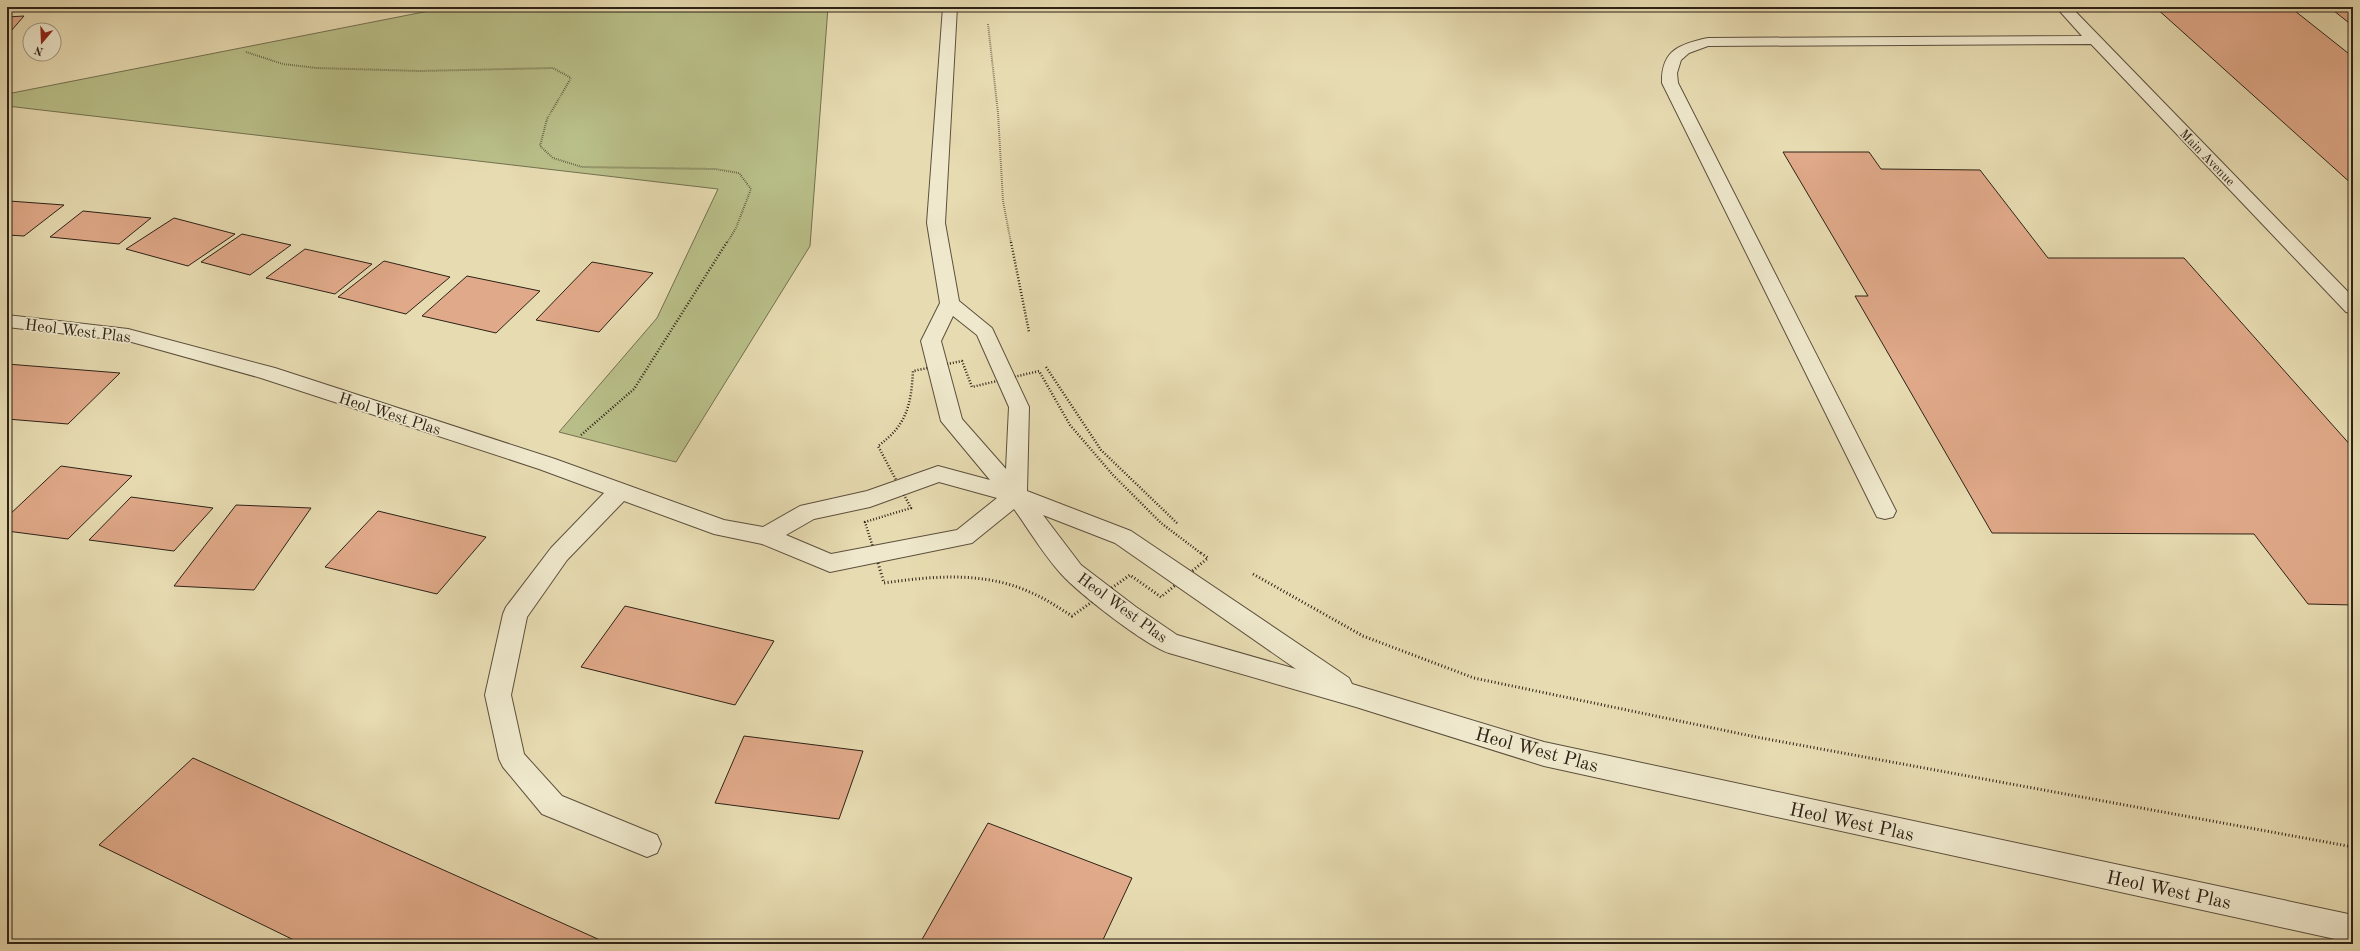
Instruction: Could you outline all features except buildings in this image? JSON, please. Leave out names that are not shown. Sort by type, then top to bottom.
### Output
[{"type":"street","points":[[950,7],[936,223],[950,303],[931,342],[952,421],[1016,495]]},
{"type":"street","name":"Main Avenue","points":[[2063,7],[2353,308]]},
{"type":"street","points":[[1885,511],[1670,83],[1668,69],[1676,56],[1690,46],[1708,42],[2095,40]]},
{"type":"street","points":[[950,303],[985,332],[1019,407],[1016,495]]},
{"type":"street","name":"Heol West Plas","points":[[7,321],[135,337],[268,373],[547,464],[619,492],[722,528],[766,536],[830,563],[964,537],[1016,495]]},
{"type":"street","name":"Heol West Plas","points":[[766,536],[808,512],[870,499],[938,474],[1016,495],[1123,537],[1356,696]]},
{"type":"street","points":[[619,492],[559,554],[515,614],[498,695],[512,759],[552,805],[647,844]]},
{"type":"street","name":"Heol West Plas","points":[[1016,495],[1073,572],[1127,614],[1169,643],[1356,696],[1544,754],[2353,929]]},
{"type":"path","points":[[988,22],[998,113],[1002,201],[1031,339]]},
{"type":"path","points":[[246,52],[283,64],[316,68],[420,71],[553,68],[572,78],[556,102],[540,131],[540,146],[553,158],[582,167],[715,169],[739,173],[751,189],[736,228],[634,389],[547,464]]},
{"type":"path","points":[[1045,366],[1101,450],[1183,529]]},
{"type":"path","points":[[1248,571],[1363,636],[1474,678],[1764,738],[2353,847]]},
{"type":"green space","points":[[449,7],[828,7],[810,246],[676,462],[559,432],[657,318],[718,189],[7,106],[7,94]]}]
